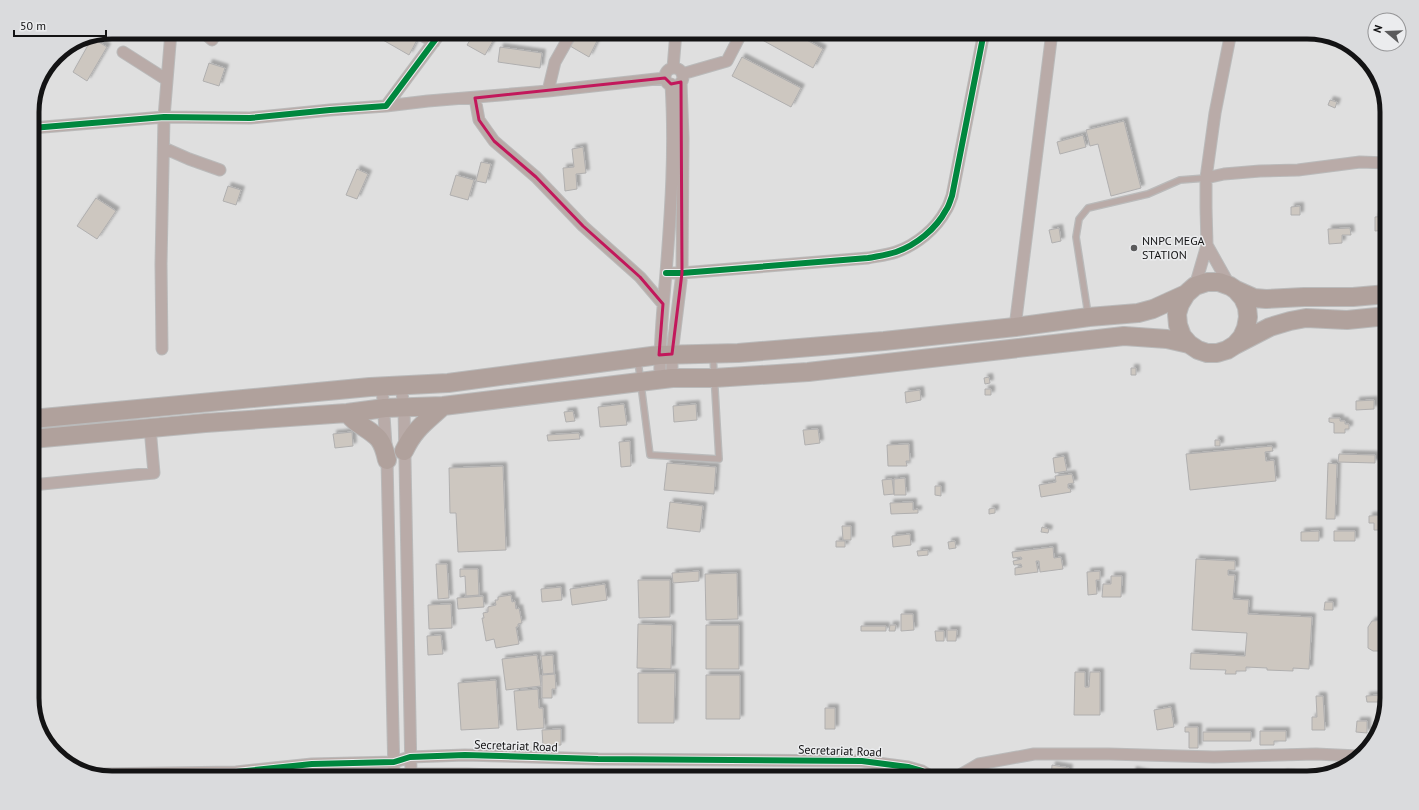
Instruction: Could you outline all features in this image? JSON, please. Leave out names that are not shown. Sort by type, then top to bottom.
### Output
[{"type":"highway","points":[[39,418],[382,386],[448,383],[665,355],[738,353],[884,342],[1015,327],[1089,316],[1138,313],[1153,309],[1207,282],[1219,282],[1254,298],[1266,299],[1353,297],[1380,295]]},
{"type":"highway","points":[[1190,290],[1180,304],[1177,314],[1178,325],[1182,336],[1189,344],[1198,350],[1207,353],[1217,353],[1227,350],[1235,344],[1242,337],[1246,328],[1248,318],[1245,303],[1233,288]]},
{"type":"highway","points":[[1235,344],[1270,328],[1290,321],[1306,318],[1347,320],[1380,317]]},
{"type":"highway","points":[[39,438],[150,428],[347,413],[384,408],[443,406],[666,379],[714,378],[808,372],[1124,336],[1162,338],[1189,344]]},
{"type":"highway","points":[[404,451],[421,425],[443,406]]},
{"type":"highway","points":[[347,413],[358,424],[374,433],[380,439],[387,460]]},
{"type":"street","points":[[162,349],[161,264],[164,117],[170,39]]},
{"type":"street","points":[[429,39],[434,42]]},
{"type":"street","points":[[386,106],[436,39]]},
{"type":"street","points":[[548,91],[555,62],[568,39]]},
{"type":"street","points":[[666,379],[663,304],[672,157],[672,105],[676,39]]},
{"type":"street","points":[[39,127],[164,117],[250,118],[548,91],[674,77],[727,61],[738,39]]},
{"type":"street","points":[[666,273],[682,274],[868,258],[897,252],[913,244],[927,234],[947,210],[952,196],[983,39]]},
{"type":"street","points":[[1015,327],[1051,39]]},
{"type":"street","points":[[1190,290],[1207,245],[1206,178],[1215,113],[1230,39]]},
{"type":"street","points":[[123,52],[167,80]]},
{"type":"street","points":[[665,355],[682,274],[683,138],[674,77]]},
{"type":"street","points":[[475,98],[479,120],[494,140],[536,177],[583,226],[640,277],[663,304]]},
{"type":"street","points":[[164,148],[220,170]]},
{"type":"street","points":[[1206,178],[1245,172],[1298,170],[1360,162],[1380,163]]},
{"type":"street","points":[[1207,245],[1233,288]]},
{"type":"street","points":[[401,385],[404,408],[411,771]]},
{"type":"street","points":[[382,386],[387,460],[394,771]]},
{"type":"street","points":[[39,484],[154,473],[150,428]]},
{"type":"street","points":[[967,771],[979,764],[1034,754],[1109,754],[1214,758],[1316,754],[1351,756]]},
{"type":"street","name":"Secretariat Road","points":[[246,771],[312,764],[394,762],[410,757],[465,755],[598,759],[770,761],[838,760],[888,763],[922,771]]},
{"type":"lane","points":[[1089,316],[1076,238],[1079,219],[1088,208],[1148,194],[1180,180],[1206,178]]},
{"type":"lane","points":[[638,359],[650,455],[719,459],[712,353]]},
{"type":"highlighted area","points":[[665,78],[671,84],[681,82],[682,273],[672,354],[659,355],[663,304],[640,277],[583,226],[536,177],[494,141],[479,120],[475,98]]},
{"type":"building","points":[[381,39],[417,40],[409,55]]},
{"type":"building","points":[[471,39],[494,39],[485,55],[467,45]]},
{"type":"building","points":[[574,39],[593,39],[597,41],[589,57],[570,46]]},
{"type":"building","points":[[760,39],[805,39],[823,49],[813,68]]},
{"type":"building","points":[[96,41],[107,47],[87,81],[73,72],[89,43]]},
{"type":"building","points":[[500,47],[542,53],[540,68],[498,62]]},
{"type":"building","points":[[742,57],[801,88],[791,107],[732,76]]},
{"type":"building","points":[[209,63],[225,68],[219,86],[203,81]]},
{"type":"building","points":[[1330,100],[1337,102],[1335,108],[1328,105]]},
{"type":"building","points":[[1124,121],[1141,188],[1111,196],[1098,144],[1090,146],[1086,130]]},
{"type":"building","points":[[1083,135],[1086,147],[1060,154],[1057,142]]},
{"type":"building","points":[[583,147],[586,173],[576,174],[577,189],[565,191],[563,168],[574,167],[572,149]]},
{"type":"building","points":[[481,162],[491,164],[486,183],[476,181]]},
{"type":"building","points":[[357,169],[368,174],[357,199],[346,195]]},
{"type":"building","points":[[456,175],[474,180],[468,200],[450,195]]},
{"type":"building","points":[[228,186],[241,190],[236,205],[223,201]]},
{"type":"building","points":[[96,198],[116,211],[97,239],[77,226]]},
{"type":"building","points":[[1300,206],[1300,215],[1291,215],[1291,207]]},
{"type":"building","points":[[1375,217],[1380,217],[1380,231],[1375,231]]},
{"type":"building","points":[[1059,228],[1061,241],[1052,243],[1049,230]]},
{"type":"building","points":[[1350,228],[1351,235],[1342,235],[1342,243],[1329,244],[1328,229]]},
{"type":"building","points":[[1131,368],[1136,368],[1136,375],[1131,375]]},
{"type":"building","points":[[989,377],[990,383],[985,384],[984,378]]},
{"type":"building","points":[[985,389],[991,389],[991,395],[985,395]]},
{"type":"building","points":[[920,390],[921,400],[906,403],[905,392]]},
{"type":"building","points":[[1374,400],[1374,409],[1356,410],[1356,401]]},
{"type":"building","points":[[624,404],[627,425],[600,427],[598,407]]},
{"type":"building","points":[[696,404],[697,420],[674,422],[673,406]]},
{"type":"building","points":[[573,411],[575,421],[566,422],[564,412]]},
{"type":"building","points":[[1329,418],[1340,418],[1340,421],[1345,421],[1345,424],[1349,424],[1349,429],[1345,429],[1345,433],[1334,433],[1334,423],[1329,422]]},
{"type":"building","points":[[818,429],[820,443],[805,445],[803,430]]},
{"type":"building","points":[[352,432],[353,446],[335,448],[333,434]]},
{"type":"building","points":[[579,433],[580,439],[548,441],[547,435]]},
{"type":"building","points":[[1215,440],[1220,440],[1220,446],[1215,446]]},
{"type":"building","points":[[630,441],[631,466],[621,467],[619,442]]},
{"type":"building","points":[[909,444],[910,461],[906,461],[907,466],[888,466],[887,445]]},
{"type":"building","points":[[1272,446],[1273,451],[1265,452],[1266,461],[1274,460],[1276,481],[1190,490],[1186,454]]},
{"type":"building","points":[[1339,454],[1375,455],[1375,463],[1338,462]]},
{"type":"building","points":[[1064,456],[1067,471],[1055,473],[1053,458]]},
{"type":"building","points":[[667,463],[716,467],[714,494],[664,490]]},
{"type":"building","points":[[1328,463],[1337,464],[1335,519],[1326,519]]},
{"type":"building","points":[[503,466],[506,550],[458,552],[456,513],[450,513],[449,468]]},
{"type":"building","points":[[1072,474],[1074,483],[1068,484],[1068,488],[1070,488],[1071,492],[1041,497],[1039,485],[1056,482],[1055,476]]},
{"type":"building","points":[[905,478],[906,495],[894,495],[894,479]]},
{"type":"building","points":[[892,479],[894,494],[884,495],[882,480]]},
{"type":"building","points":[[935,486],[941,486],[941,496],[935,495]]},
{"type":"building","points":[[670,502],[703,506],[700,532],[667,528]]},
{"type":"building","points":[[913,502],[913,510],[918,509],[918,513],[891,514],[890,503]]},
{"type":"building","points":[[995,508],[995,513],[989,514],[989,509]]},
{"type":"building","points":[[1380,515],[1380,530],[1374,530],[1374,523],[1369,523],[1369,516]]},
{"type":"building","points":[[842,526],[851,526],[851,540],[843,540]]},
{"type":"building","points":[[1042,527],[1049,529],[1048,533],[1041,532]]},
{"type":"building","points":[[1319,531],[1319,541],[1301,541],[1301,532]]},
{"type":"building","points":[[1334,531],[1355,531],[1355,541],[1334,541]]},
{"type":"building","points":[[910,534],[911,545],[893,547],[892,536]]},
{"type":"building","points":[[836,541],[845,541],[845,547],[836,547]]},
{"type":"building","points":[[955,541],[956,548],[949,549],[948,542]]},
{"type":"building","points":[[1053,547],[1054,558],[1061,557],[1063,569],[1040,572],[1039,561],[1036,561],[1038,572],[1015,575],[1015,568],[1022,567],[1021,564],[1014,565],[1013,561],[1022,559],[1021,557],[1013,558],[1012,552]]},
{"type":"building","points":[[928,550],[928,555],[918,556],[917,551]]},
{"type":"building","points":[[1196,559],[1235,561],[1235,570],[1228,570],[1228,575],[1235,575],[1233,599],[1249,600],[1248,614],[1312,617],[1309,669],[1293,668],[1293,671],[1267,670],[1267,668],[1246,667],[1246,671],[1236,671],[1236,674],[1225,674],[1226,670],[1190,669],[1191,653],[1245,656],[1247,633],[1192,630]]},
{"type":"building","points":[[436,564],[447,564],[449,598],[438,599]]},
{"type":"building","points":[[460,569],[478,569],[479,595],[466,596],[465,576],[460,577]]},
{"type":"building","points":[[699,571],[699,581],[673,583],[672,573]]},
{"type":"building","points":[[1100,571],[1100,580],[1096,580],[1097,594],[1088,595],[1087,572]]},
{"type":"building","points":[[737,573],[738,619],[706,620],[705,574]]},
{"type":"building","points":[[1111,576],[1122,576],[1121,597],[1102,597],[1103,584],[1111,584]]},
{"type":"building","points":[[638,580],[670,580],[670,617],[639,618]]},
{"type":"building","points":[[605,584],[607,600],[572,605],[570,589]]},
{"type":"building","points":[[561,587],[562,600],[542,602],[541,589]]},
{"type":"building","points":[[511,595],[512,602],[515,601],[516,609],[519,608],[522,623],[518,624],[518,627],[516,627],[519,644],[496,648],[494,639],[486,641],[482,618],[484,618],[483,613],[488,612],[488,607],[496,605],[495,600],[498,600],[498,597]]},
{"type":"building","points":[[483,596],[484,607],[458,609],[457,598]]},
{"type":"building","points":[[1325,602],[1333,602],[1333,610],[1324,610]]},
{"type":"building","points":[[451,604],[452,628],[429,629],[428,605]]},
{"type":"building","points":[[901,614],[913,614],[914,630],[901,631]]},
{"type":"building","points":[[1380,620],[1380,651],[1373,651],[1368,648],[1368,627],[1372,621]]},
{"type":"building","points":[[638,624],[672,625],[671,669],[637,668]]},
{"type":"building","points":[[706,625],[739,625],[739,669],[706,669]]},
{"type":"building","points":[[890,625],[896,625],[895,631],[889,631]]},
{"type":"building","points":[[861,626],[886,626],[886,631],[861,631]]},
{"type":"building","points":[[947,630],[957,630],[956,641],[947,641]]},
{"type":"building","points":[[935,631],[944,631],[944,641],[936,641]]},
{"type":"building","points":[[441,635],[443,654],[428,655],[427,636]]},
{"type":"building","points":[[537,655],[541,686],[506,690],[502,659]]},
{"type":"building","points":[[553,655],[554,673],[543,674],[541,656]]},
{"type":"building","points":[[1075,672],[1085,672],[1085,687],[1089,687],[1090,672],[1100,672],[1100,715],[1074,715]]},
{"type":"building","points":[[638,673],[675,673],[674,723],[638,723]]},
{"type":"building","points":[[555,674],[556,689],[552,689],[552,698],[542,698],[542,675]]},
{"type":"building","points":[[706,675],[740,675],[740,719],[706,719]]},
{"type":"building","points":[[496,680],[499,728],[461,730],[458,683]]},
{"type":"building","points":[[538,689],[539,708],[543,708],[544,728],[517,730],[514,691]]},
{"type":"building","points":[[1380,695],[1380,702],[1367,702],[1366,696]]},
{"type":"building","points":[[1316,696],[1323,696],[1325,730],[1312,730],[1312,717],[1317,717]]},
{"type":"building","points":[[1171,707],[1174,727],[1157,730],[1154,710]]},
{"type":"building","points":[[825,708],[835,708],[835,729],[825,729]]},
{"type":"building","points":[[1357,721],[1367,721],[1367,733],[1356,732]]},
{"type":"building","points":[[1185,727],[1198,727],[1198,748],[1189,748],[1189,732],[1185,732]]},
{"type":"building","points":[[561,729],[561,745],[543,746],[542,730]]},
{"type":"building","points":[[1260,731],[1286,731],[1286,741],[1274,741],[1274,745],[1260,745]]},
{"type":"building","points":[[1203,732],[1251,732],[1251,741],[1203,741]]},
{"type":"building","points":[[1052,765],[1069,768],[1069,771],[1052,771]]},
{"type":"cycle path","points":[[39,127],[164,117],[250,118],[386,106],[436,39]]},
{"type":"cycle path","points":[[666,273],[868,258],[896,252],[925,236],[942,217],[952,196],[983,39]]},
{"type":"cycle path","points":[[246,771],[312,764],[394,762],[410,757],[465,755],[598,759],[862,761],[908,767],[922,771]]},
{"type":"place","name":"NNPC MEGA STATION","points":[[1134,248]]}]
